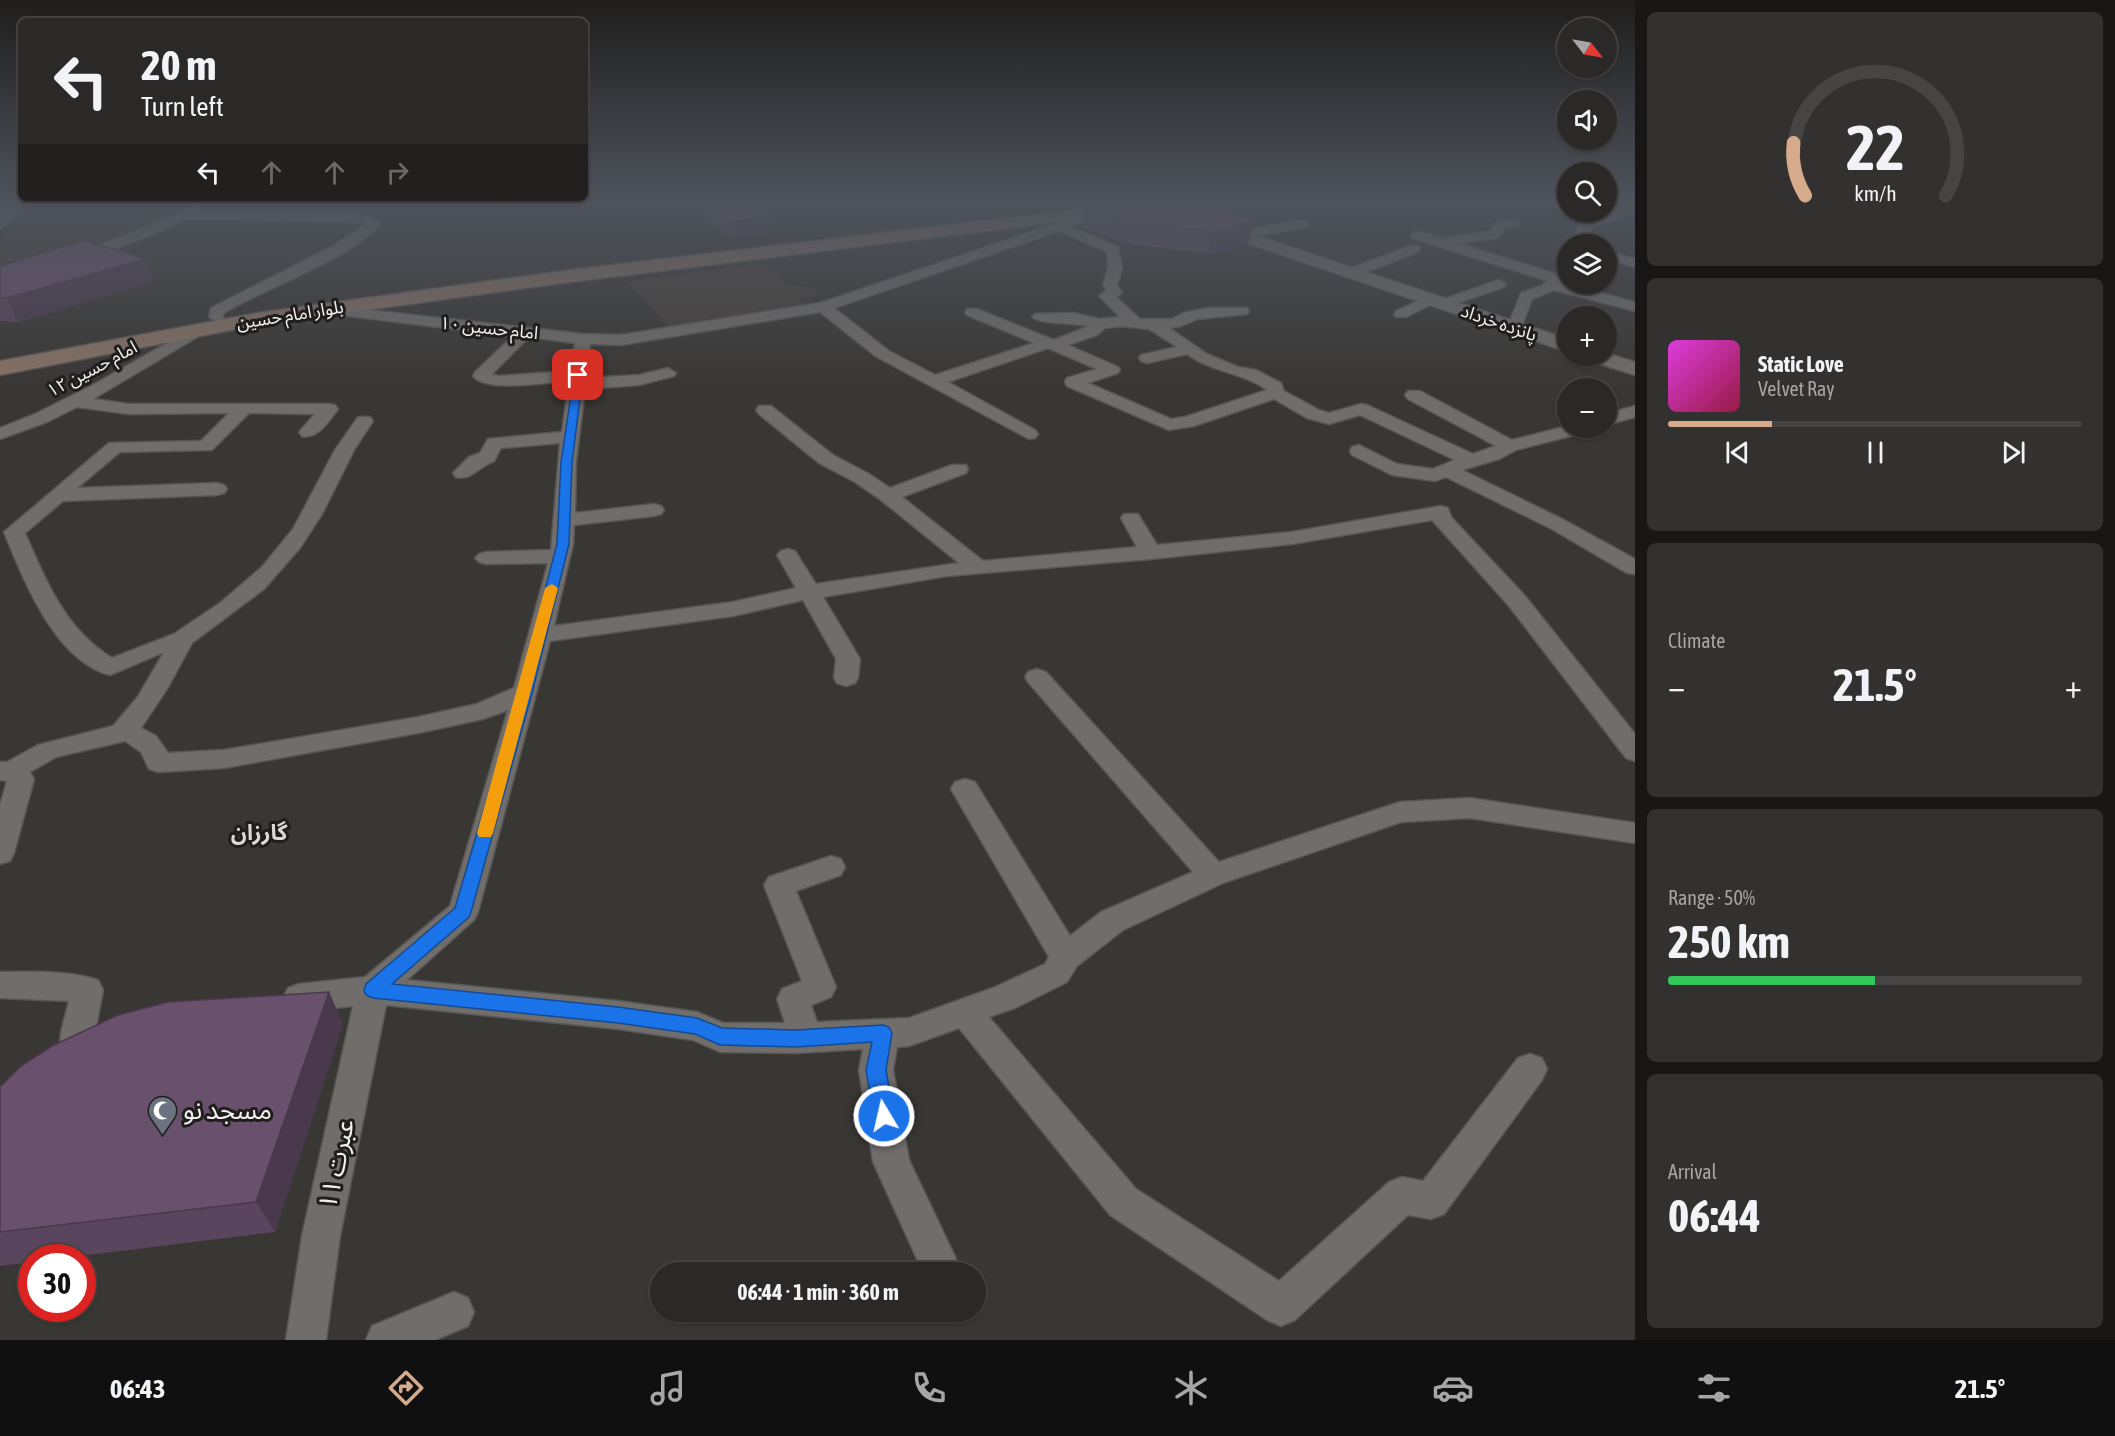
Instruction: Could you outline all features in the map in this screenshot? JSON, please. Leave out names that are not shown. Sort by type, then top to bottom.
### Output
[{"type":"main road","name":"بلوار امام حسین","points":[[0,368],[324,309],[645,263]]},
{"type":"main road","name":"بلوار امام حسین","points":[[0,355],[374,292],[653,263]]},
{"type":"street","points":[[217,317],[216,311],[234,299],[309,263]]},
{"type":"street","points":[[829,311],[962,263]]},
{"type":"street","points":[[1116,263],[1114,278],[1110,285],[1115,292],[1106,296],[1136,323]]},
{"type":"street","name":"پانزده خرداد","points":[[1319,263],[1557,342]]},
{"type":"street","points":[[1350,273],[1377,263]]},
{"type":"street","points":[[1508,263],[1557,277]]},
{"type":"street","points":[[1515,328],[1526,296],[1557,280]]},
{"type":"street","points":[[1401,314],[1499,284]]},
{"type":"street","points":[[1601,294],[1635,307]]},
{"type":"street","name":"امام حسین ۱۰","points":[[324,309],[583,339],[621,340],[829,311]]},
{"type":"street","points":[[829,311],[852,314]]},
{"type":"street","points":[[829,311],[883,354],[1029,434]]},
{"type":"street","points":[[1040,317],[1073,318],[1100,324],[1121,321],[1157,325],[1176,323],[1179,319],[1190,315],[1242,311]]},
{"type":"street","points":[[972,312],[1112,370],[1073,382],[1170,425],[1188,422],[1276,393],[1329,419],[1361,409],[1471,460]]},
{"type":"street","points":[[934,381],[1092,332],[1100,324]]},
{"type":"street","points":[[1157,325],[1157,329],[1168,333],[1189,350],[1234,371],[1250,374],[1275,387],[1276,393]]},
{"type":"street","name":"امام حسین ۱۲","points":[[0,434],[74,401],[199,330]]},
{"type":"street","points":[[526,332],[481,376],[497,381],[639,380],[668,373]]},
{"type":"street","points":[[373,990],[463,912],[525,693],[563,544],[570,437],[583,339]]},
{"type":"street","points":[[1147,358],[1189,350]]},
{"type":"street","points":[[1617,363],[1635,369]]},
{"type":"street","points":[[1414,395],[1510,446]]},
{"type":"street","points":[[74,401],[129,408],[329,409],[308,432]]},
{"type":"street","points":[[244,408],[206,446],[115,447],[58,495],[7,533],[59,624],[89,657],[110,667],[163,643],[182,639],[219,614],[260,580],[294,543],[332,478],[351,438],[364,421]]},
{"type":"street","points":[[765,410],[826,459],[862,478],[888,496],[978,567]]},
{"type":"street","points":[[1617,417],[1635,411]]},
{"type":"street","points":[[1440,473],[1471,460],[1492,455],[1510,446],[1557,434]]},
{"type":"street","points":[[463,473],[476,461],[487,457],[494,443],[570,437]]},
{"type":"street","points":[[1359,451],[1392,469],[1440,473],[1557,524],[1635,568]]},
{"type":"street","points":[[888,496],[959,469]]},
{"type":"street","points":[[1440,473],[1444,497],[1441,518],[1517,601],[1635,752]]},
{"type":"street","points":[[58,495],[217,489]]},
{"type":"street","points":[[564,520],[654,510]]},
{"type":"street","points":[[539,635],[733,609],[810,592],[947,570],[1151,553],[1292,538],[1441,512]]},
{"type":"street","points":[[1131,518],[1151,553]]},
{"type":"street","points":[[788,555],[848,659],[846,678]]},
{"type":"street","points":[[486,558],[560,556]]},
{"type":"street","points":[[124,731],[155,689],[176,654],[182,639]]},
{"type":"street","points":[[1037,677],[1213,875]]},
{"type":"street","points":[[7,771],[36,755],[124,731],[145,739],[155,751],[158,763],[224,759],[483,711],[525,693]]},
{"type":"street","points":[[0,853],[21,779],[7,771]]},
{"type":"street","points":[[965,789],[1066,957]]},
{"type":"street","points":[[273,1001],[373,990],[618,1015],[697,1026],[720,1036],[806,1038],[909,1032],[1004,998],[1056,973],[1066,957],[1112,921],[1213,875],[1400,812],[1470,807],[1635,833]]},
{"type":"street","points":[[806,1038],[793,999],[820,987],[779,885],[831,867]]},
{"type":"street","points":[[0,985],[50,986],[87,990],[76,1045],[102,1048],[63,1073]]},
{"type":"street","name":"عبرت ۱۱","points":[[306,1340],[321,1236],[373,990]]},
{"type":"street","points":[[965,1012],[1123,1202],[1281,1306],[1402,1195],[1431,1201],[1530,1069]]},
{"type":"street","points":[[883,1033],[876,1070],[891,1162],[937,1258]]},
{"type":"street","points":[[386,1340],[454,1312]]},
{"type":"shaded area","points":[[0,263],[45,263],[0,278]]},
{"type":"shaded area","points":[[764,263],[789,286],[806,286],[819,295],[798,299],[805,307],[668,327],[627,281]]},
{"type":"building","points":[[11,263],[132,263],[7,298],[0,298],[0,266]]},
{"type":"building","name":"مسجد نو","points":[[329,992],[256,1202],[0,1232],[0,1087],[21,1066],[52,1046],[118,1015],[168,1002]]},
{"type":"slow traffic","points":[[485,833],[552,588]]},
{"type":"place","name":"مسجد نو","points":[[162,1136]]},
{"type":"district","name":"گارزان","points":[[259,832]]},
{"type":"route","points":[[578,375],[567,462],[563,544],[525,693],[463,912],[373,990],[618,1015],[697,1026],[720,1036],[796,1038],[883,1033],[876,1070],[884,1116]]}]
